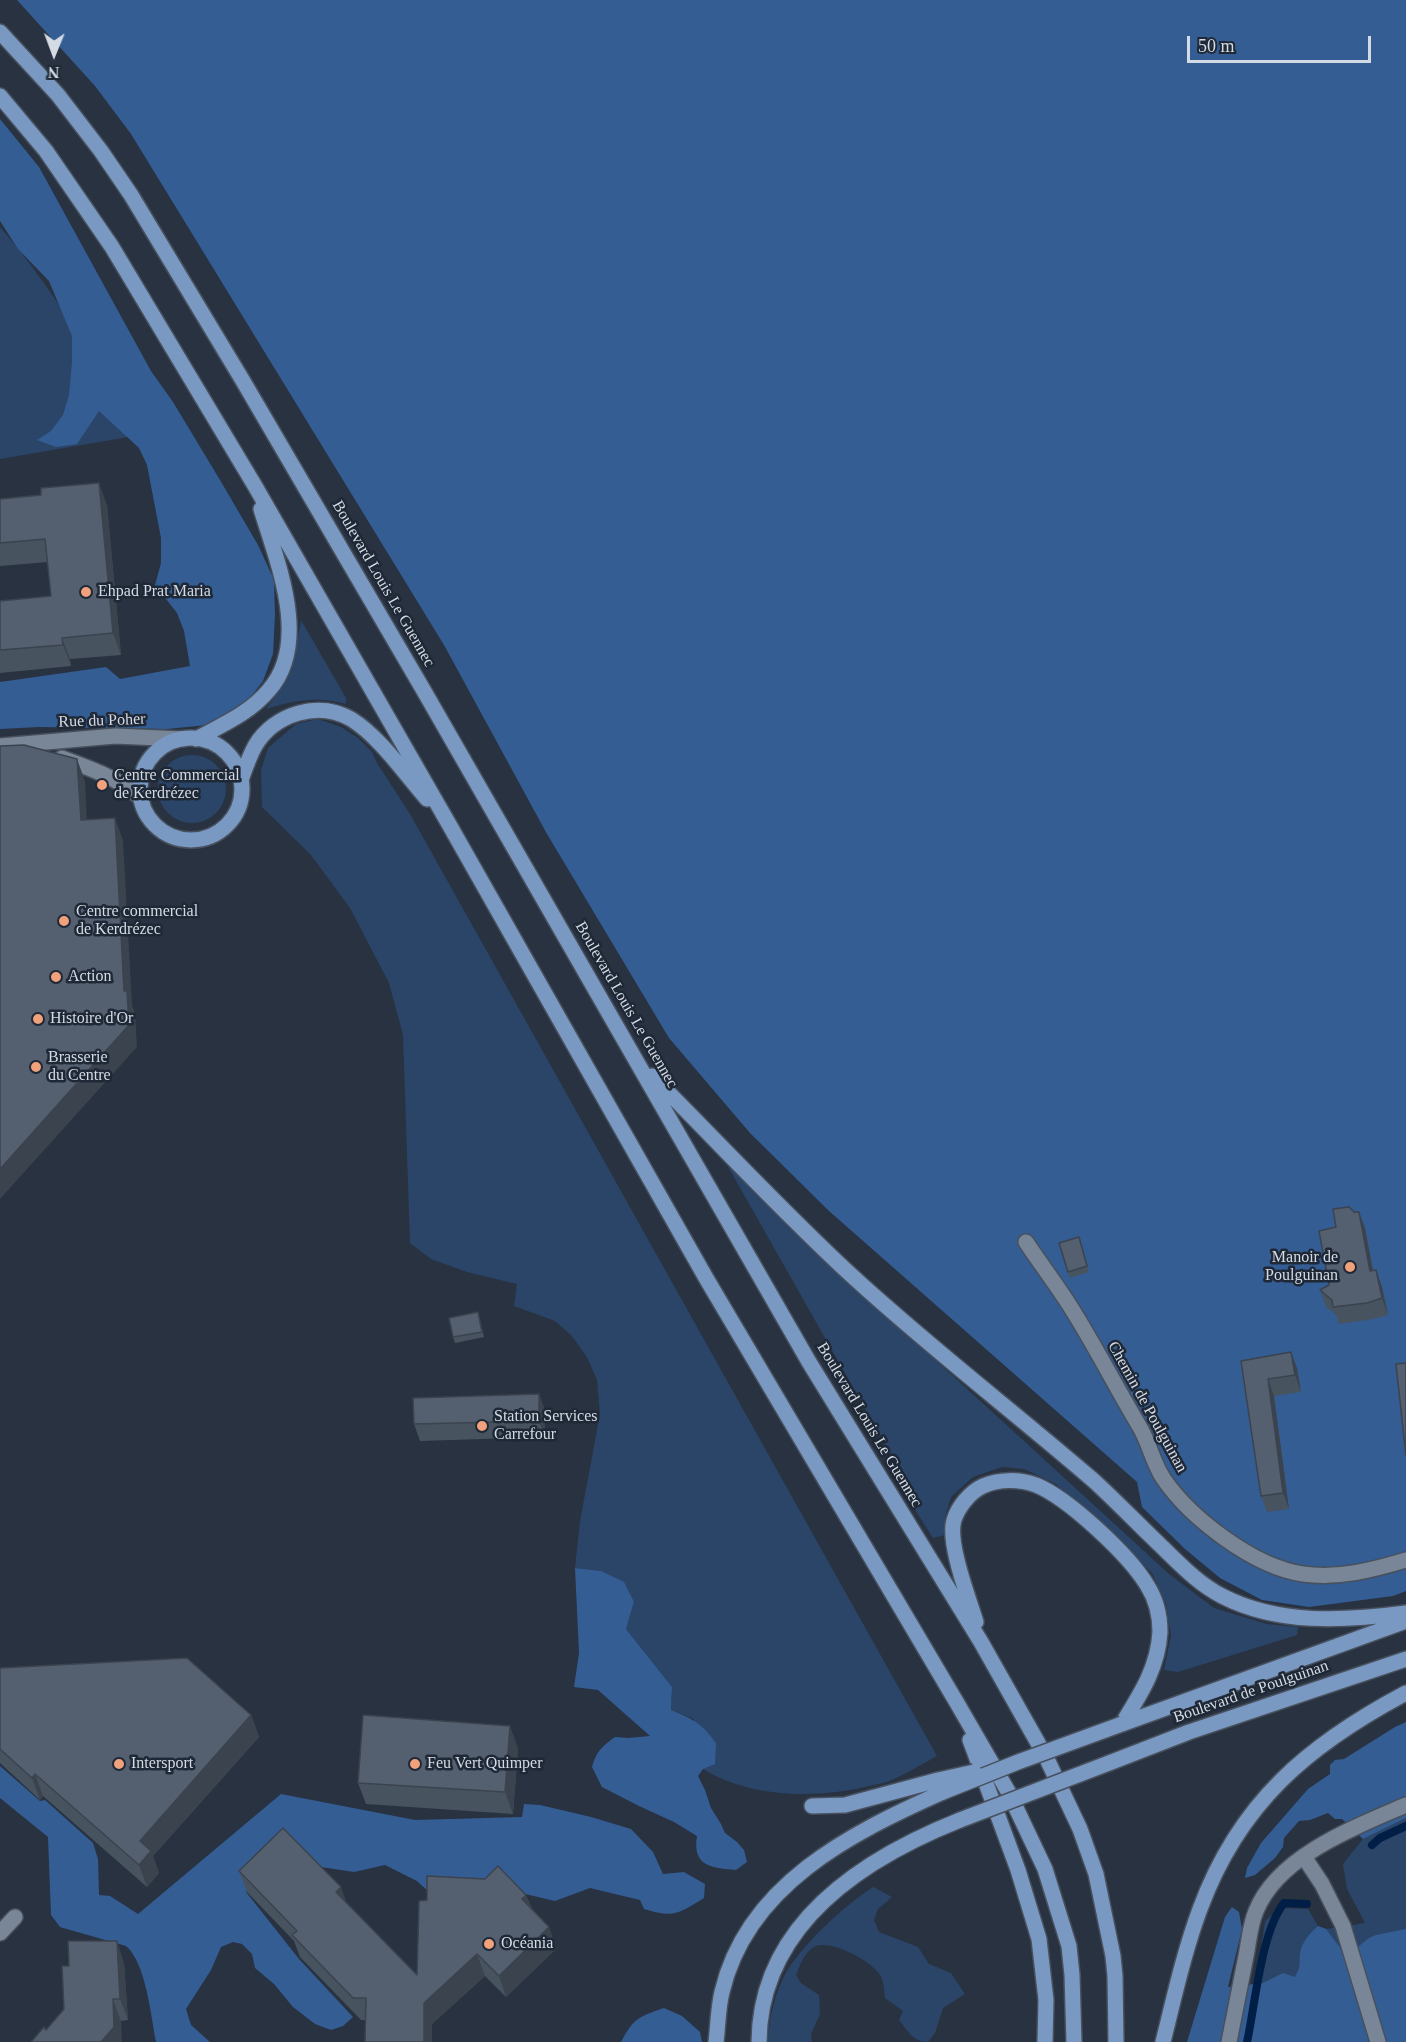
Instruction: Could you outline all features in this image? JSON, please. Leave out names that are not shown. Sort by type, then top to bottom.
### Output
[{"type":"main road","name":"Boulevard Louis Le Guennec","points":[[0,32],[58,95],[131,195],[412,670],[809,1362],[981,1642],[1047,1759],[1080,1829],[1096,1874],[1113,1956],[1116,1988],[1116,2042]]},
{"type":"main road","points":[[0,96],[46,151],[112,247],[255,486],[705,1278],[957,1703],[1028,1830],[1054,1895],[1069,1946],[1074,2042]]},
{"type":"main road","points":[[190,739],[209,742],[225,752],[237,768],[242,790],[238,809],[230,822],[219,832],[205,838],[190,840],[176,838],[162,831],[152,822],[144,810],[140,797],[142,774],[153,755],[172,742],[190,739],[239,715],[256,703],[270,689],[284,660],[289,625],[286,595],[255,486]]},
{"type":"main road","points":[[241,780],[254,748],[270,728],[285,718],[305,710],[330,712],[351,720],[376,740],[450,826]]},
{"type":"main road","points":[[638,1062],[849,1273],[908,1326],[1094,1482],[1203,1585],[1244,1606],[1291,1617],[1341,1618],[1406,1613]]},
{"type":"main road","points":[[981,1642],[955,1552],[952,1532],[954,1520],[974,1491],[994,1482],[1021,1481],[1037,1486],[1078,1512],[1101,1533],[1146,1583],[1157,1607],[1160,1632],[1153,1670],[1122,1724]]},
{"type":"main road","name":"Boulevard de Poulguinan","points":[[941,1786],[1018,1762],[1406,1621]]},
{"type":"main road","name":"Boulevard de Poulguinan","points":[[759,2042],[761,2009],[772,1969],[784,1947],[828,1897],[871,1864],[930,1832],[1189,1732],[1406,1659]]},
{"type":"main road","points":[[1163,2042],[1188,1944],[1200,1909],[1225,1853],[1248,1817],[1285,1776],[1316,1749],[1353,1723],[1406,1693]]},
{"type":"main road","points":[[957,1703],[1018,1870],[1039,1939],[1046,2000],[1045,2042]]},
{"type":"main road","points":[[812,1806],[830,1806],[865,1800],[891,1791],[941,1786]]},
{"type":"main road","points":[[716,2042],[722,1993],[728,1972],[749,1929],[768,1903],[800,1872],[848,1839],[903,1810],[941,1786]]},
{"type":"street","name":"Rue du Poher","points":[[0,746],[115,736],[190,739]]},
{"type":"street","name":"Rue du Poher","points":[[22,744],[99,771],[121,782],[140,797]]},
{"type":"street","name":"Chemin de Poulguinan","points":[[1026,1242],[1070,1305],[1141,1428],[1163,1478],[1185,1505],[1207,1524],[1251,1555],[1276,1567],[1301,1574],[1323,1576],[1353,1573],[1406,1560]]},
{"type":"street","points":[[1229,2042],[1252,1922],[1256,1910],[1275,1882],[1304,1857],[1344,1833],[1406,1805]]},
{"type":"street","points":[[1304,1857],[1322,1884],[1343,1926],[1378,2042]]},
{"type":"street","points":[[0,1933],[15,1917]]},
{"type":"shaded area","points":[[17,0],[1406,0],[1406,1591],[1393,1596],[1309,1607],[1262,1600],[1220,1578],[1185,1549],[1142,1507],[1137,1482],[829,1211],[750,1133],[669,1038],[547,834],[444,645],[131,134],[95,86]]},
{"type":"shaded area","points":[[0,119],[39,167],[151,371],[173,402],[220,480],[258,545],[274,580],[273,654],[263,681],[249,699],[228,715],[207,725],[167,729],[39,727],[0,729],[0,682],[106,667],[120,679],[190,666],[184,631],[177,613],[155,585],[161,563],[161,538],[147,465],[139,448],[99,411],[77,444],[56,447],[37,440],[51,431],[63,415],[69,395],[72,336],[49,281],[18,249],[0,221]]},
{"type":"shaded area","points":[[0,227],[57,302],[140,435],[0,459]]},
{"type":"shaded area","points":[[301,620],[346,698],[346,704],[325,700],[306,700],[266,709],[280,689],[290,667]]},
{"type":"shaded area","points":[[318,719],[341,727],[358,738],[372,752],[410,814],[937,1756],[889,1781],[827,1793],[762,1791],[722,1779],[703,1769],[694,1719],[671,1710],[672,1687],[626,1629],[634,1602],[601,1571],[575,1568],[580,1521],[600,1414],[597,1380],[587,1357],[571,1335],[555,1321],[514,1306],[517,1284],[467,1272],[431,1259],[410,1243],[403,1035],[389,983],[350,908],[311,855],[262,807],[261,770],[268,748],[296,724]]},
{"type":"shaded area","points":[[192,755],[205,758],[216,765],[223,776],[226,789],[223,802],[216,813],[205,820],[192,823],[179,820],[168,813],[161,802],[158,789],[161,776],[168,765],[179,758]]},
{"type":"shaded area","points":[[730,1162],[904,1331],[1169,1574],[1214,1608],[1267,1624],[1298,1627],[1297,1635],[1178,1672],[1164,1670],[1171,1636],[1166,1604],[1152,1573],[1085,1507],[1054,1483],[1024,1469],[1002,1467],[973,1477],[951,1497],[945,1517],[945,1535],[933,1538],[909,1500],[906,1481],[726,1163]]},
{"type":"shaded area","points":[[575,1568],[601,1571],[624,1582],[634,1602],[626,1629],[672,1687],[671,1710],[697,1723],[716,1743],[715,1764],[703,1769],[698,1776],[711,1808],[725,1833],[744,1850],[747,1862],[736,1870],[705,1864],[697,1854],[697,1836],[674,1822],[602,1787],[592,1767],[595,1757],[603,1746],[615,1737],[650,1736],[598,1690],[574,1687],[579,1653]]},
{"type":"shaded area","points":[[1406,1722],[1406,1818],[1363,1839],[1342,1819],[1335,1819],[1328,1813],[1310,1820],[1299,1821],[1284,1838],[1283,1847],[1275,1858],[1255,1875],[1245,1878],[1247,1868],[1261,1843],[1308,1789],[1330,1774],[1330,1765],[1335,1760],[1344,1759]]},
{"type":"shaded area","points":[[0,1766],[40,1801],[45,1800],[93,1843],[98,1859],[99,1895],[110,1896],[138,1914],[281,1794],[415,1820],[522,1817],[524,1804],[540,1805],[591,1817],[631,1829],[653,1852],[663,1874],[684,1872],[705,1884],[704,1898],[682,1911],[669,1914],[644,1909],[640,1900],[590,1888],[555,1901],[487,1885],[431,1894],[417,1881],[385,1865],[354,1872],[321,1867],[291,1847],[246,1892],[299,1959],[353,2017],[343,2026],[331,2030],[315,2024],[293,2007],[274,1984],[255,1968],[252,1954],[242,1944],[233,1942],[221,1947],[211,1970],[186,2009],[191,2025],[210,2042],[156,2042],[147,1991],[133,1954],[126,1946],[60,1927],[51,1915],[48,1837],[0,1798]]},
{"type":"shaded area","points":[[1406,1818],[1406,2042],[1247,2042],[1265,1921],[1281,1908],[1308,1909],[1318,1926],[1326,1929],[1365,1923],[1347,1889],[1343,1864],[1363,1839]]},
{"type":"shaded area","points":[[873,1887],[892,1897],[878,1909],[874,1920],[879,1932],[918,1947],[929,1964],[951,1973],[965,1994],[943,2008],[935,2033],[928,2042],[923,2042],[911,2035],[899,2020],[903,2011],[885,1998],[882,1980],[875,1969],[850,1952],[821,1945],[808,1952],[796,1975],[801,1983],[819,1995],[820,2014],[811,2034],[812,2042],[768,2042],[773,2005],[787,1971],[804,1948],[826,1925]]},
{"type":"shaded area","points":[[1232,1907],[1239,1912],[1242,1929],[1228,1987],[1263,1983],[1283,1973],[1295,1977],[1299,1968],[1302,1946],[1318,1926],[1326,1929],[1341,1949],[1359,1946],[1376,1935],[1406,1929],[1406,2042],[1187,2042],[1225,1917]]},
{"type":"shaded area","points":[[664,2008],[682,2016],[700,2032],[702,2042],[621,2042],[638,2019]]},
{"type":"building","name":"Ehpad Prat Maria","points":[[99,483],[113,633],[62,638],[63,645],[0,650],[0,601],[51,596],[45,539],[0,543],[0,499],[41,495],[41,488]]},
{"type":"building","name":"Centre commercial de Kerdrézec","points":[[24,745],[77,759],[81,820],[115,818],[124,991],[127,991],[129,1025],[0,1169],[0,746]]},
{"type":"building","name":"Manoir de Poulguinan","points":[[1349,1207],[1354,1212],[1359,1212],[1370,1271],[1376,1270],[1382,1298],[1367,1303],[1333,1307],[1332,1300],[1320,1290],[1329,1285],[1319,1231],[1336,1227],[1333,1209]]},
{"type":"building","points":[[1079,1237],[1087,1266],[1068,1272],[1059,1243]]},
{"type":"building","points":[[478,1312],[482,1332],[453,1337],[449,1318]]},
{"type":"building","points":[[1291,1352],[1295,1375],[1268,1379],[1283,1493],[1261,1496],[1241,1361]]},
{"type":"building","points":[[1406,1363],[1406,1456],[1396,1364]]},
{"type":"building","points":[[539,1394],[539,1421],[414,1424],[413,1398]]},
{"type":"building","points":[[187,1658],[251,1715],[140,1841],[151,1851],[139,1865],[35,1774],[32,1778],[0,1749],[0,1668]]},
{"type":"building","points":[[363,1715],[510,1726],[505,1792],[358,1783]]},
{"type":"building","name":"Océania","points":[[283,1828],[341,1887],[336,1892],[417,1975],[419,1901],[427,1900],[427,1876],[485,1879],[498,1866],[526,1895],[522,1899],[549,1927],[499,1976],[477,1954],[424,2003],[424,2042],[365,2042],[366,1998],[353,1998],[292,1935],[297,1931],[239,1871]]},
{"type":"building","points":[[68,1941],[117,1941],[120,1999],[113,1999],[114,2027],[101,2042],[31,2042],[44,2027],[46,2030],[64,2009],[62,1966],[69,1966]]},
{"type":"waterway","points":[[1372,1845],[1380,1838],[1406,1826]]},
{"type":"waterway","points":[[1247,2042],[1264,1950],[1276,1916],[1284,1903],[1307,1904]]},
{"type":"place","name":"Ehpad Prat Maria","points":[[86,592]]},
{"type":"place","name":"Centre Commercial de Kerdrézec","points":[[102,785]]},
{"type":"place","name":"Centre commercial de Kerdrézec","points":[[64,921]]},
{"type":"place","name":"Action","points":[[56,977]]},
{"type":"place","name":"Histoire d'Or","points":[[38,1019]]},
{"type":"place","name":"Brasserie du Centre","points":[[36,1067]]},
{"type":"place","name":"Manoir de Poulguinan","points":[[1350,1267]]},
{"type":"place","name":"Station Services Carrefour","points":[[482,1426]]},
{"type":"place","name":"Intersport","points":[[119,1764]]},
{"type":"place","name":"Feu Vert Quimper","points":[[415,1764]]},
{"type":"place","name":"Océania","points":[[489,1944]]}]
